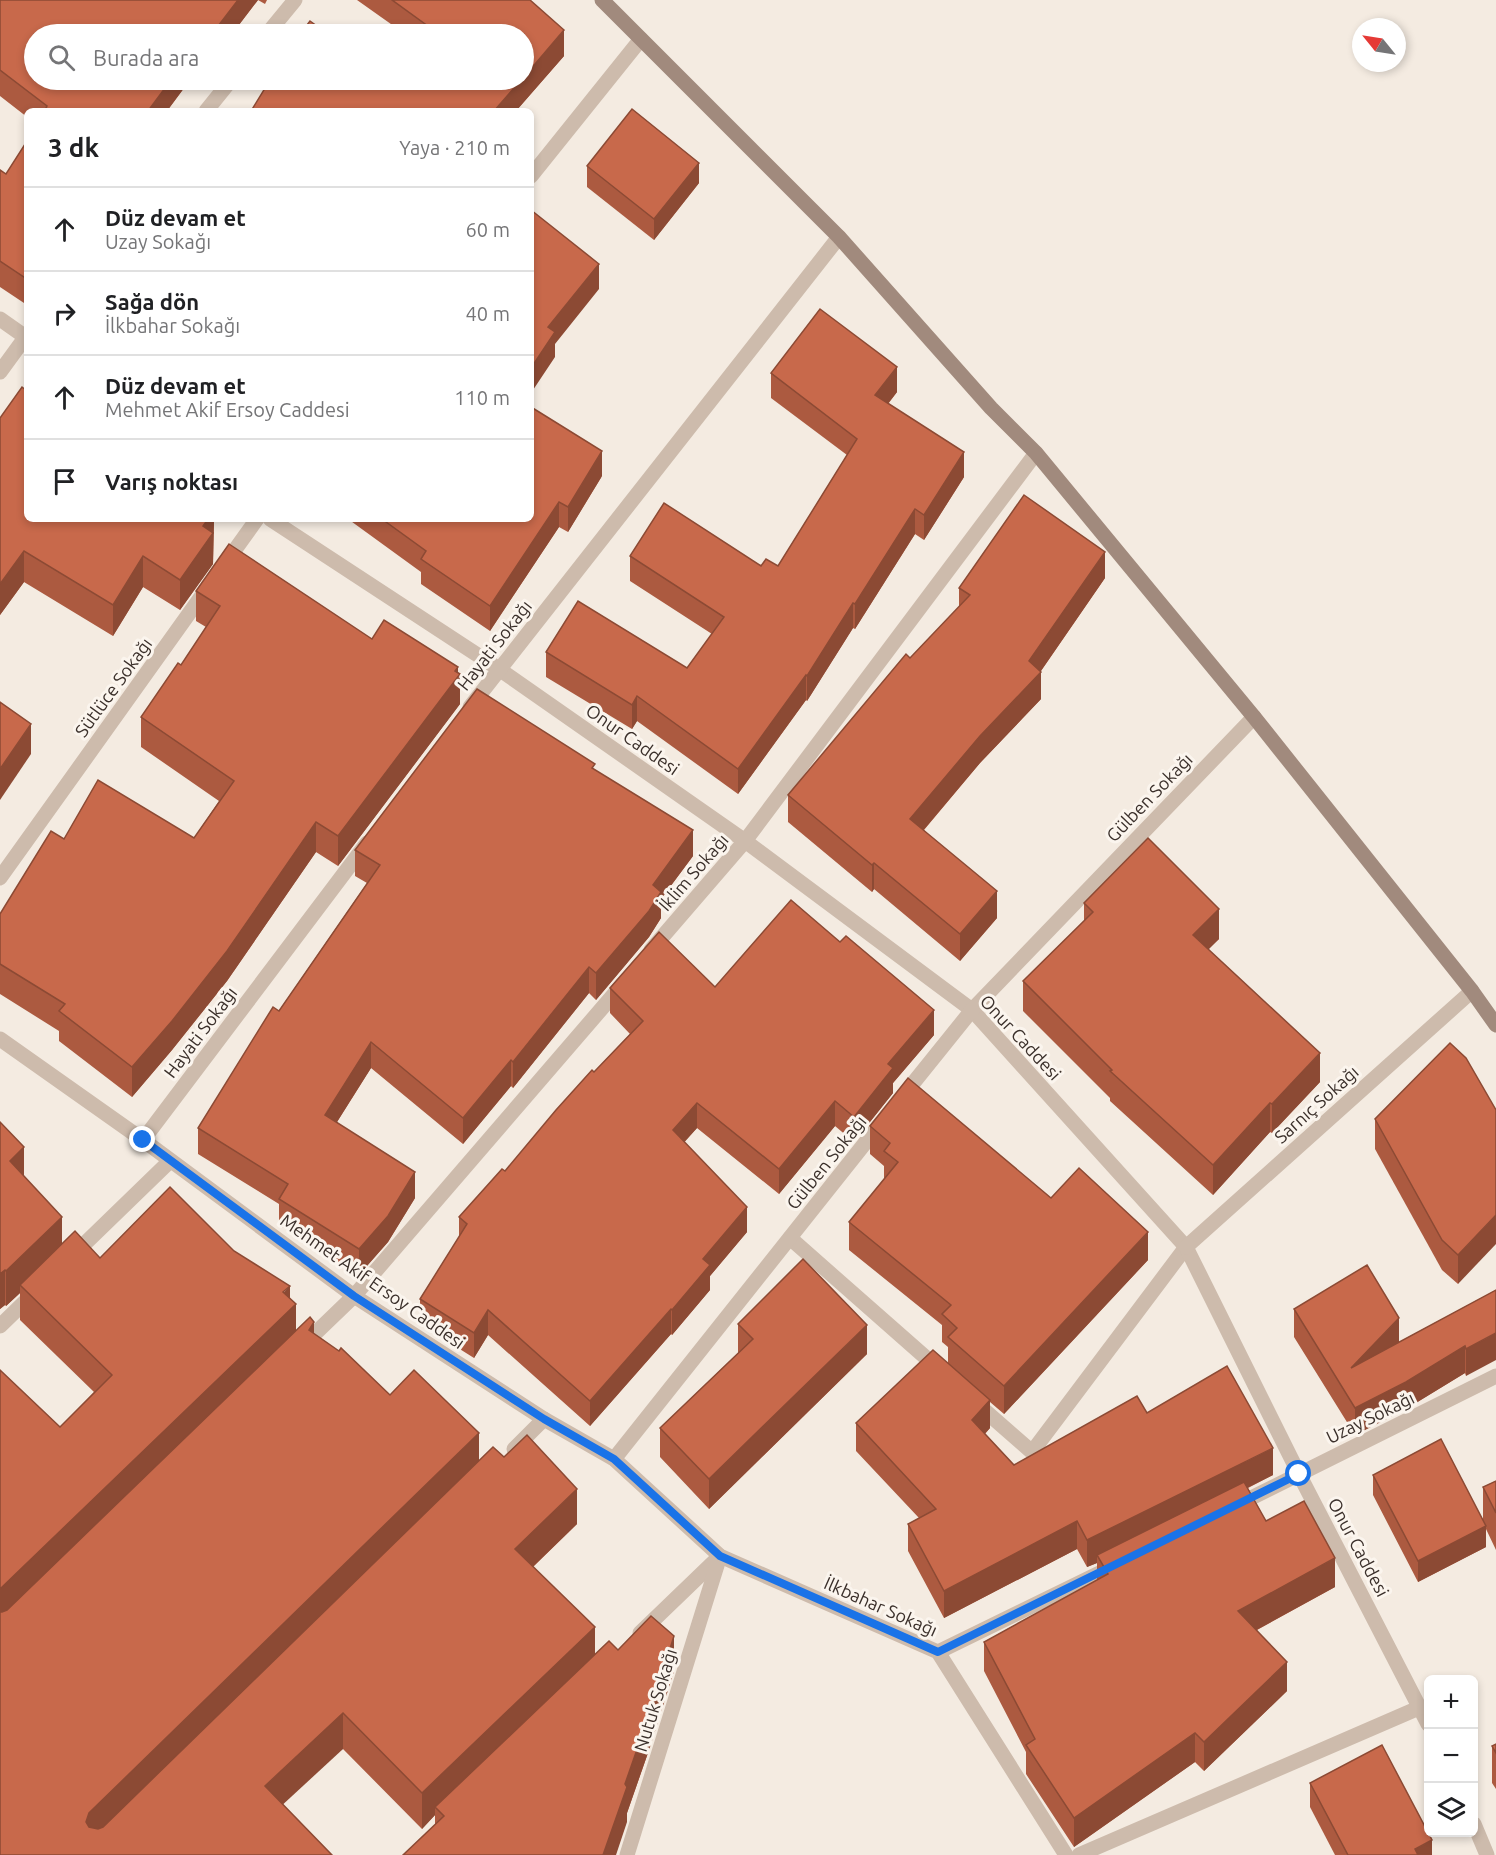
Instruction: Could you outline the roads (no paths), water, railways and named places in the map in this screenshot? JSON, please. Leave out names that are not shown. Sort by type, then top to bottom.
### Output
[{"type":"main road","points":[[602,0],[839,237],[991,408],[1036,453],[1254,717],[1496,1024]]},
{"type":"street","points":[[275,24],[295,0]]},
{"type":"street","points":[[534,172],[640,39]]},
{"type":"street","points":[[208,108],[223,90]]},
{"type":"street","name":"Hayati Sokağı","points":[[464,716],[839,237]]},
{"type":"street","points":[[0,319],[24,335]]},
{"type":"street","points":[[0,372],[24,339]]},
{"type":"street","name":"İklim Sokağı","points":[[287,1361],[354,1296],[746,841],[1036,453]]},
{"type":"street","name":"Sütlüce Sokağı","points":[[0,878],[255,522]]},
{"type":"street","name":"Onur Caddesi","points":[[275,522],[499,669],[746,841],[972,1010],[1186,1247],[1299,1474],[1424,1714]]},
{"type":"street","name":"Gülben Sokağı","points":[[614,1459],[972,1010],[1254,717]]},
{"type":"street","name":"Hayati Sokağı","points":[[143,1140],[378,829]]},
{"type":"street","name":"Sarnıç Sokağı","points":[[969,1396],[1032,1452],[1186,1247],[1472,991]]},
{"type":"street","name":"Mehmet Akif Ersoy Caddesi","points":[[0,1040],[143,1140],[354,1296],[544,1419],[614,1459],[720,1556]]},
{"type":"street","points":[[59,1268],[170,1161]]},
{"type":"street","points":[[790,1238],[951,1381]]},
{"type":"street","points":[[0,1326],[42,1285]]},
{"type":"street","name":"Uzay Sokağı","points":[[1225,1511],[1496,1376]]},
{"type":"street","points":[[502,1461],[544,1419]]},
{"type":"street","points":[[627,1645],[720,1556]]},
{"type":"street","name":"İlkbahar Sokağı","points":[[720,1556],[938,1652],[1066,1855]]},
{"type":"street","name":"Nutuk Sokağı","points":[[627,1855],[720,1556]]},
{"type":"street","points":[[938,1652],[1129,1558]]},
{"type":"street","points":[[1079,1855],[1421,1707]]},
{"type":"street","points":[[1478,1835],[1487,1855]]}]
